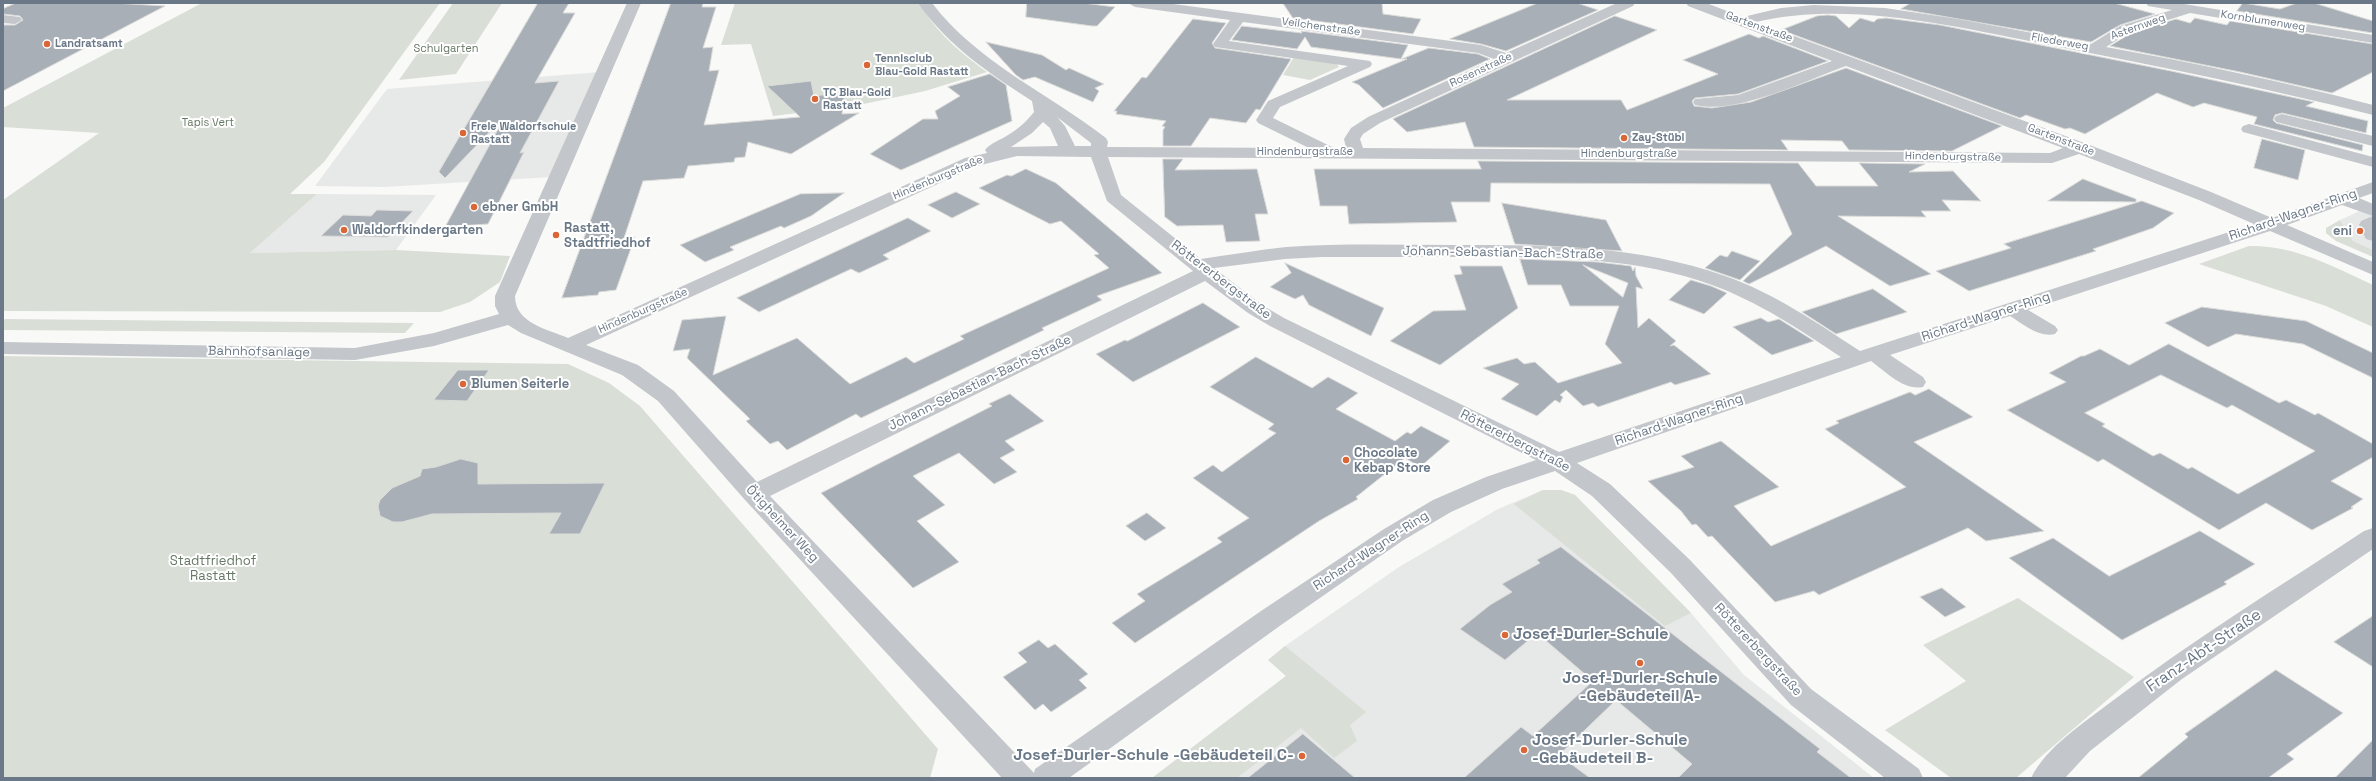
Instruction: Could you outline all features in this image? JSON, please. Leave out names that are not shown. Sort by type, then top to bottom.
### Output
[{"type":"street","points":[[511,317],[505,306],[505,296],[634,3]]},
{"type":"street","points":[[925,3],[948,31],[972,52],[1041,106],[1057,126],[1068,150],[1104,174]]},
{"type":"street","name":"Veilchenstraße","points":[[1134,3],[1197,7],[1239,17],[1481,49],[1505,58]]},
{"type":"street","points":[[1259,3],[1271,21]]},
{"type":"street","name":"Rosenstraße","points":[[1356,153],[1352,139],[1357,131],[1374,120],[1505,58],[1628,3]]},
{"type":"street","name":"Gartenstraße","points":[[1693,3],[2081,148],[2272,224],[2373,269]]},
{"type":"street","name":"Kornblumenweg","points":[[2153,3],[2373,39]]},
{"type":"street","name":"Asternweg","points":[[2094,49],[2104,40],[2118,32],[2209,3]]},
{"type":"street","name":"Fliederweg","points":[[1743,22],[1780,12],[1800,10],[1872,12],[1931,19],[2243,77],[2373,110]]},
{"type":"street","points":[[1239,17],[1220,44],[1374,58]]},
{"type":"street","points":[[1332,153],[1264,120],[1274,104],[1374,58],[1388,37]]},
{"type":"street","points":[[1701,102],[1724,102],[1741,99],[1848,60]]},
{"type":"street","points":[[971,162],[1015,139],[1034,124],[1041,106]]},
{"type":"street","name":"Röttererbergstraße","points":[[1041,106],[1089,133],[1100,142],[1098,150],[1104,174],[1113,197],[1202,269],[1255,309],[1277,322],[1557,461],[1601,490],[1674,561],[1801,697],[1908,778]]},
{"type":"street","points":[[2282,119],[2373,141]]},
{"type":"street","points":[[2249,129],[2373,162]]},
{"type":"street","name":"Hindenburgstraße","points":[[568,345],[971,162],[1017,151],[1098,150],[2052,158],[2081,148]]},
{"type":"street","name":"Richard-Wagner-Ring","points":[[1046,778],[1271,618],[1392,535],[1455,500],[1494,483],[1557,461],[1866,356],[2272,224],[2373,187]]},
{"type":"street","points":[[2342,198],[2373,211]]},
{"type":"street","points":[[2373,222],[2368,225],[2373,235]]},
{"type":"street","name":"Johann-Sebastian-Bach-Straße","points":[[754,494],[1202,269],[1285,253],[1322,251],[1570,251],[1626,256],[1682,268],[1719,280],[1786,312],[1915,382]]},
{"type":"street","points":[[2012,309],[2048,330]]},
{"type":"street","name":"Ötigheimer Weg","points":[[511,317],[528,329],[630,370],[666,396],[754,494],[1020,778]]},
{"type":"street","name":"Bahnhofsanlage","points":[[3,348],[356,354],[412,346],[453,336],[511,317]]},
{"type":"street","name":"Franz-Abt-Straße","points":[[2046,778],[2080,742],[2172,670],[2373,537]]},
{"type":"shaded area","name":"Freie Waldorfschule Rastatt","points":[[600,72],[552,177],[384,187],[315,186],[387,89]]},
{"type":"shaded area","name":"Waldorfkindergarten","points":[[317,194],[436,195],[396,250],[250,253]]},
{"type":"shaded area","name":"eni","points":[[2373,205],[2373,250],[2353,241],[2340,220]]},
{"type":"shaded area","name":"Josef-Durler-Schule","points":[[1543,490],[1561,490],[1575,495],[1691,613],[1744,675],[1874,778],[1152,778],[1286,676],[1268,660],[1285,646],[1399,567],[1498,509]]},
{"type":"green space","name":"Tapis Vert","points":[[202,3],[440,3],[324,162],[290,194],[317,194],[250,253],[396,250],[510,256],[500,282],[470,302],[440,312],[3,311],[3,200],[99,133],[3,127],[3,108]]},
{"type":"green space","name":"Schulgarten","points":[[453,3],[502,3],[456,74],[399,80]]},
{"type":"green space","name":"Tennisclub Blau-Gold Rastatt","points":[[735,3],[920,3],[926,14],[941,33],[958,49],[987,72],[925,91],[854,106],[773,116],[751,44],[721,45]]},
{"type":"green space","points":[[1294,57],[1336,63],[1339,67],[1310,80],[1283,75]]},
{"type":"green space","points":[[2340,220],[2353,241],[2373,250],[2373,257],[2336,241],[2326,233],[2326,228]]},
{"type":"green space","points":[[2249,246],[2282,249],[2297,253],[2328,264],[2373,285],[2373,327],[2326,306],[2199,264]]},
{"type":"green space","points":[[5,319],[414,323],[405,333],[3,330],[3,321]]},
{"type":"green space","name":"Stadtfriedhof Rastatt","points":[[3,356],[568,364],[609,383],[640,406],[938,749],[930,778],[3,778]]},
{"type":"green space","points":[[1543,490],[1561,490],[1575,495],[1691,613],[1665,626],[1514,504]]},
{"type":"green space","points":[[2018,598],[2134,677],[2016,778],[1951,778],[1885,730],[1966,681],[1923,645]]},
{"type":"green space","points":[[1285,646],[1366,712],[1350,725],[1357,741],[1334,758],[1301,728],[1237,778],[1152,778],[1286,676],[1268,660]]},
{"type":"building","name":"Landratsamt","points":[[16,3],[113,3],[165,6],[3,91],[3,25],[15,25],[23,20],[20,16],[3,14],[3,9]]},
{"type":"building","points":[[538,3],[569,3],[563,13],[575,13],[535,83],[559,81],[520,153],[524,152],[488,224],[445,227],[502,122],[500,121],[445,178],[439,172]]},
{"type":"building","points":[[671,3],[703,3],[702,7],[716,7],[703,48],[713,47],[709,71],[719,70],[704,125],[800,117],[767,86],[811,81],[814,96],[845,92],[842,114],[859,113],[791,154],[748,142],[745,157],[735,158],[734,162],[688,166],[684,178],[643,181],[624,238],[635,237],[616,290],[599,292],[598,295],[562,298]]},
{"type":"building","points":[[1027,3],[1083,3],[1115,7],[1097,26],[1092,26],[1026,17]]},
{"type":"building","points":[[1283,3],[1382,3],[1383,14],[1421,19],[1413,34],[1293,18]]},
{"type":"building","points":[[1538,3],[1577,3],[1598,10],[1506,51],[1481,44],[1450,39]]},
{"type":"building","points":[[1911,3],[2114,3],[2155,14],[2120,25],[2091,42],[1901,9]]},
{"type":"building","points":[[2243,3],[2280,9],[2297,3],[2314,3],[2373,21],[2373,33],[2237,11]]},
{"type":"building","points":[[1615,16],[1657,30],[1507,100],[1621,100],[1627,110],[1718,74],[1683,60],[1749,34],[1759,38],[1763,36],[1828,61],[1738,94],[1695,98],[1692,101],[1694,106],[1712,108],[1751,102],[1846,68],[2002,126],[1952,151],[1849,150],[1842,141],[1781,140],[1788,150],[1474,147],[1465,122],[1407,132],[1393,119]]},
{"type":"building","points":[[1817,16],[1836,16],[1849,28],[1860,18],[1874,22],[1877,19],[1886,18],[1940,25],[2171,71],[2314,102],[2306,106],[2368,121],[2366,133],[2282,113],[2275,115],[2273,120],[2276,123],[2363,145],[2362,151],[2254,124],[2257,117],[2204,103],[2193,107],[2157,93],[2085,134],[2070,128],[2065,129],[2026,115],[2020,118],[1781,30]]},
{"type":"building","points":[[2195,18],[2227,25],[2230,21],[2373,44],[2373,72],[2332,93],[2240,72],[2110,46],[2131,33],[2176,19],[2190,23]]},
{"type":"building","points":[[1193,19],[1226,23],[1212,43],[1215,48],[1291,59],[1260,110],[1256,109],[1246,123],[1210,118],[1191,146],[1163,146],[1163,130],[1165,127],[1162,126],[1166,121],[1116,114],[1117,111],[1114,111],[1142,77],[1146,78]]},
{"type":"building","points":[[1242,26],[1302,33],[1301,31],[1408,45],[1401,59],[1311,47],[1305,37],[1297,49],[1232,40]]},
{"type":"building","points":[[986,42],[1042,55],[1066,70],[1069,68],[1104,84],[1095,88],[1099,91],[1093,102],[1035,77],[1023,80],[1016,75]]},
{"type":"building","points":[[1429,48],[1478,54],[1490,59],[1383,108],[1359,85],[1352,82],[1407,59],[1402,59]]},
{"type":"building","points":[[990,74],[1006,85],[1012,121],[901,170],[870,154],[923,119],[938,119],[935,111],[960,96],[948,87]]},
{"type":"building","points":[[2262,139],[2305,150],[2298,180],[2254,168]]},
{"type":"building","points":[[1163,159],[1183,159],[1175,170],[1257,169],[1268,214],[1255,214],[1260,241],[1226,242],[1223,225],[1177,226],[1165,217]]},
{"type":"building","points":[[1478,161],[1798,163],[1816,186],[1878,186],[1859,163],[1925,164],[1909,172],[1953,171],[1981,201],[1942,200],[1951,211],[1921,211],[1926,217],[1838,216],[1931,274],[1890,286],[1826,246],[1749,284],[1743,281],[1792,234],[1770,184],[1491,183],[1490,202],[1451,202],[1457,222],[1349,224],[1347,206],[1320,206],[1314,169],[1481,169]]},
{"type":"building","points":[[1026,169],[1056,183],[1162,273],[1097,296],[1102,300],[1042,328],[1044,330],[861,418],[856,414],[787,450],[778,441],[770,444],[746,421],[750,419],[687,358],[690,349],[673,351],[682,320],[726,316],[713,375],[797,338],[850,384],[906,357],[914,363],[964,339],[960,336],[1109,268],[1094,255],[1099,254],[1061,221],[1050,224],[979,188],[1007,175],[1011,176]]},
{"type":"building","points":[[2083,179],[2136,199],[2136,202],[2048,201]]},
{"type":"building","points":[[956,192],[980,204],[952,218],[928,205]]},
{"type":"building","points":[[844,193],[811,216],[784,228],[781,226],[730,247],[734,250],[705,262],[680,245],[800,194]]},
{"type":"building","points":[[2142,201],[2174,213],[2153,228],[2093,249],[2096,251],[1969,291],[1936,271],[2011,248],[2004,244]]},
{"type":"building","points":[[1502,203],[1606,220],[1622,251],[1515,244]]},
{"type":"building","points":[[377,210],[413,211],[388,237],[321,236],[343,215],[371,216]]},
{"type":"building","points":[[908,218],[931,231],[883,255],[889,259],[859,273],[851,269],[759,312],[737,298]]},
{"type":"building","points":[[1732,251],[1760,261],[1740,280],[1705,268],[1720,255],[1727,257]]},
{"type":"building","points":[[1520,259],[1598,262],[1631,266],[1633,271],[1635,267],[1636,276],[1643,289],[1636,287],[1638,328],[1649,318],[1676,341],[1670,346],[1674,345],[1711,374],[1675,385],[1671,382],[1598,407],[1593,403],[1583,406],[1566,390],[1560,395],[1563,397],[1560,403],[1555,400],[1537,416],[1501,399],[1519,384],[1483,368],[1517,358],[1524,364],[1535,362],[1558,383],[1622,363],[1605,344],[1619,306],[1570,306],[1561,285],[1528,285]],"holes":[[[1583,265],[1628,283],[1623,297]]]},
{"type":"building","points":[[1285,263],[1384,308],[1371,336],[1309,305],[1303,295],[1295,299],[1270,287],[1291,273]]},
{"type":"building","points":[[1460,266],[1502,266],[1518,308],[1440,365],[1390,341],[1433,311],[1466,310],[1454,275],[1462,274]]},
{"type":"building","points":[[1691,280],[1727,293],[1704,314],[1669,300]]},
{"type":"building","points":[[1873,289],[1907,312],[1836,334],[1802,312]]},
{"type":"building","points":[[1203,303],[1240,327],[1133,382],[1096,354],[1125,340],[1127,341]]},
{"type":"building","points":[[2202,307],[2306,321],[2373,353],[2373,378],[2303,344],[2236,334],[2208,347],[2165,323]]},
{"type":"building","points":[[1761,318],[1768,322],[1779,319],[1814,341],[1772,355],[1733,327]]},
{"type":"building","points":[[2169,344],[2279,403],[2286,400],[2315,415],[2318,413],[2373,444],[2373,457],[2331,481],[2363,499],[2351,507],[2353,508],[2312,530],[2266,503],[2219,530],[2103,459],[2098,462],[2007,410],[2066,382],[2049,373],[2081,356],[2100,349],[2129,365]],"holes":[[[2161,375],[2227,408],[2232,405],[2315,451],[2238,494],[2192,467],[2188,469],[2160,453],[2153,456],[2102,426],[2105,424],[2085,413]]]},
{"type":"building","points":[[1256,357],[1312,388],[1328,377],[1358,393],[1336,409],[1395,441],[1407,432],[1411,434],[1421,426],[1450,441],[1420,467],[1405,458],[1356,497],[1358,499],[1319,521],[1135,643],[1112,623],[1145,601],[1137,594],[1222,542],[1217,538],[1249,518],[1193,478],[1213,465],[1222,472],[1276,433],[1268,429],[1274,424],[1210,387]]},
{"type":"building","name":"Blumen Seiterle","points":[[458,370],[489,370],[467,401],[434,400]]},
{"type":"building","points":[[1929,389],[1973,417],[1914,442],[2044,531],[1986,541],[1968,528],[1819,595],[1814,591],[1775,602],[1712,536],[1708,537],[1696,524],[1692,525],[1681,511],[1648,481],[1694,467],[1681,456],[1721,441],[1779,487],[1734,506],[1771,546],[1906,487],[1825,429],[1839,423],[1836,421],[1910,392],[1915,395]]},
{"type":"building","points":[[1010,394],[1044,421],[1005,441],[1015,450],[1000,458],[1017,472],[994,484],[959,453],[913,476],[945,505],[917,521],[959,562],[913,588],[821,493],[992,406],[989,404]]},
{"type":"building","points":[[461,459],[478,463],[478,484],[605,483],[580,534],[549,534],[561,513],[432,514],[402,522],[393,522],[380,516],[378,506],[380,500],[392,488],[420,476],[422,469],[436,467]]},
{"type":"building","points":[[1147,513],[1166,528],[1145,541],[1126,526]]},
{"type":"building","points":[[2200,531],[2255,564],[2224,582],[2227,584],[2122,640],[2009,558],[2053,538],[2109,576]]},
{"type":"building","name":"Josef-Durler-Schule -Gebäudeteil A-","points":[[1561,547],[1820,749],[1817,752],[1851,778],[1678,778],[1692,764],[1616,700],[1559,755],[1590,778],[1464,778],[1521,727],[1533,736],[1593,681],[1537,633],[1505,660],[1460,629],[1490,605],[1512,592],[1502,584],[1540,563],[1537,560]]},
{"type":"building","points":[[1942,588],[1966,607],[1945,617],[1920,597]]},
{"type":"building","points":[[2373,616],[2373,667],[2334,642]]},
{"type":"building","points":[[1039,640],[1048,648],[1055,644],[1088,674],[1079,680],[1087,688],[1051,712],[1043,704],[1035,710],[1003,677],[1027,662],[1018,653]]},
{"type":"building","points":[[2276,670],[2343,713],[2287,754],[2294,759],[2268,778],[2138,778],[2188,737],[2185,734]]},
{"type":"building","name":"Josef-Durler-Schule -Gebäudeteil C-","points":[[1303,734],[1355,778],[1248,778]]},
{"type":"building","points":[[2373,740],[2373,778],[2335,778]]},
{"type":"place","name":"Landratsamt","points":[[47,44]]},
{"type":"place","name":"Tennisclub Blau-Gold Rastatt","points":[[867,65]]},
{"type":"place","name":"TC Blau-Gold Rastatt","points":[[815,99]]},
{"type":"place","name":"Freie Waldorfschule Rastatt","points":[[463,133]]},
{"type":"place","name":"Zay-Stübl","points":[[1624,138]]},
{"type":"place","name":"ebner GmbH","points":[[474,207]]},
{"type":"place","name":"Waldorfkindergarten","points":[[344,230]]},
{"type":"place","name":"eni","points":[[2360,231]]},
{"type":"place","name":"Rastatt, Stadtfriedhof","points":[[556,235]]},
{"type":"place","name":"Blumen Seiterle","points":[[463,384]]},
{"type":"place","name":"Chocolate Kebap Store","points":[[1346,460]]},
{"type":"place","name":"Josef-Durler-Schule","points":[[1505,635]]},
{"type":"place","name":"Josef-Durler-Schule -Gebäudeteil A-","points":[[1640,663]]},
{"type":"place","name":"Josef-Durler-Schule -Gebäudeteil B-","points":[[1524,750]]},
{"type":"place","name":"Josef-Durler-Schule -Gebäudeteil C-","points":[[1302,756]]}]
